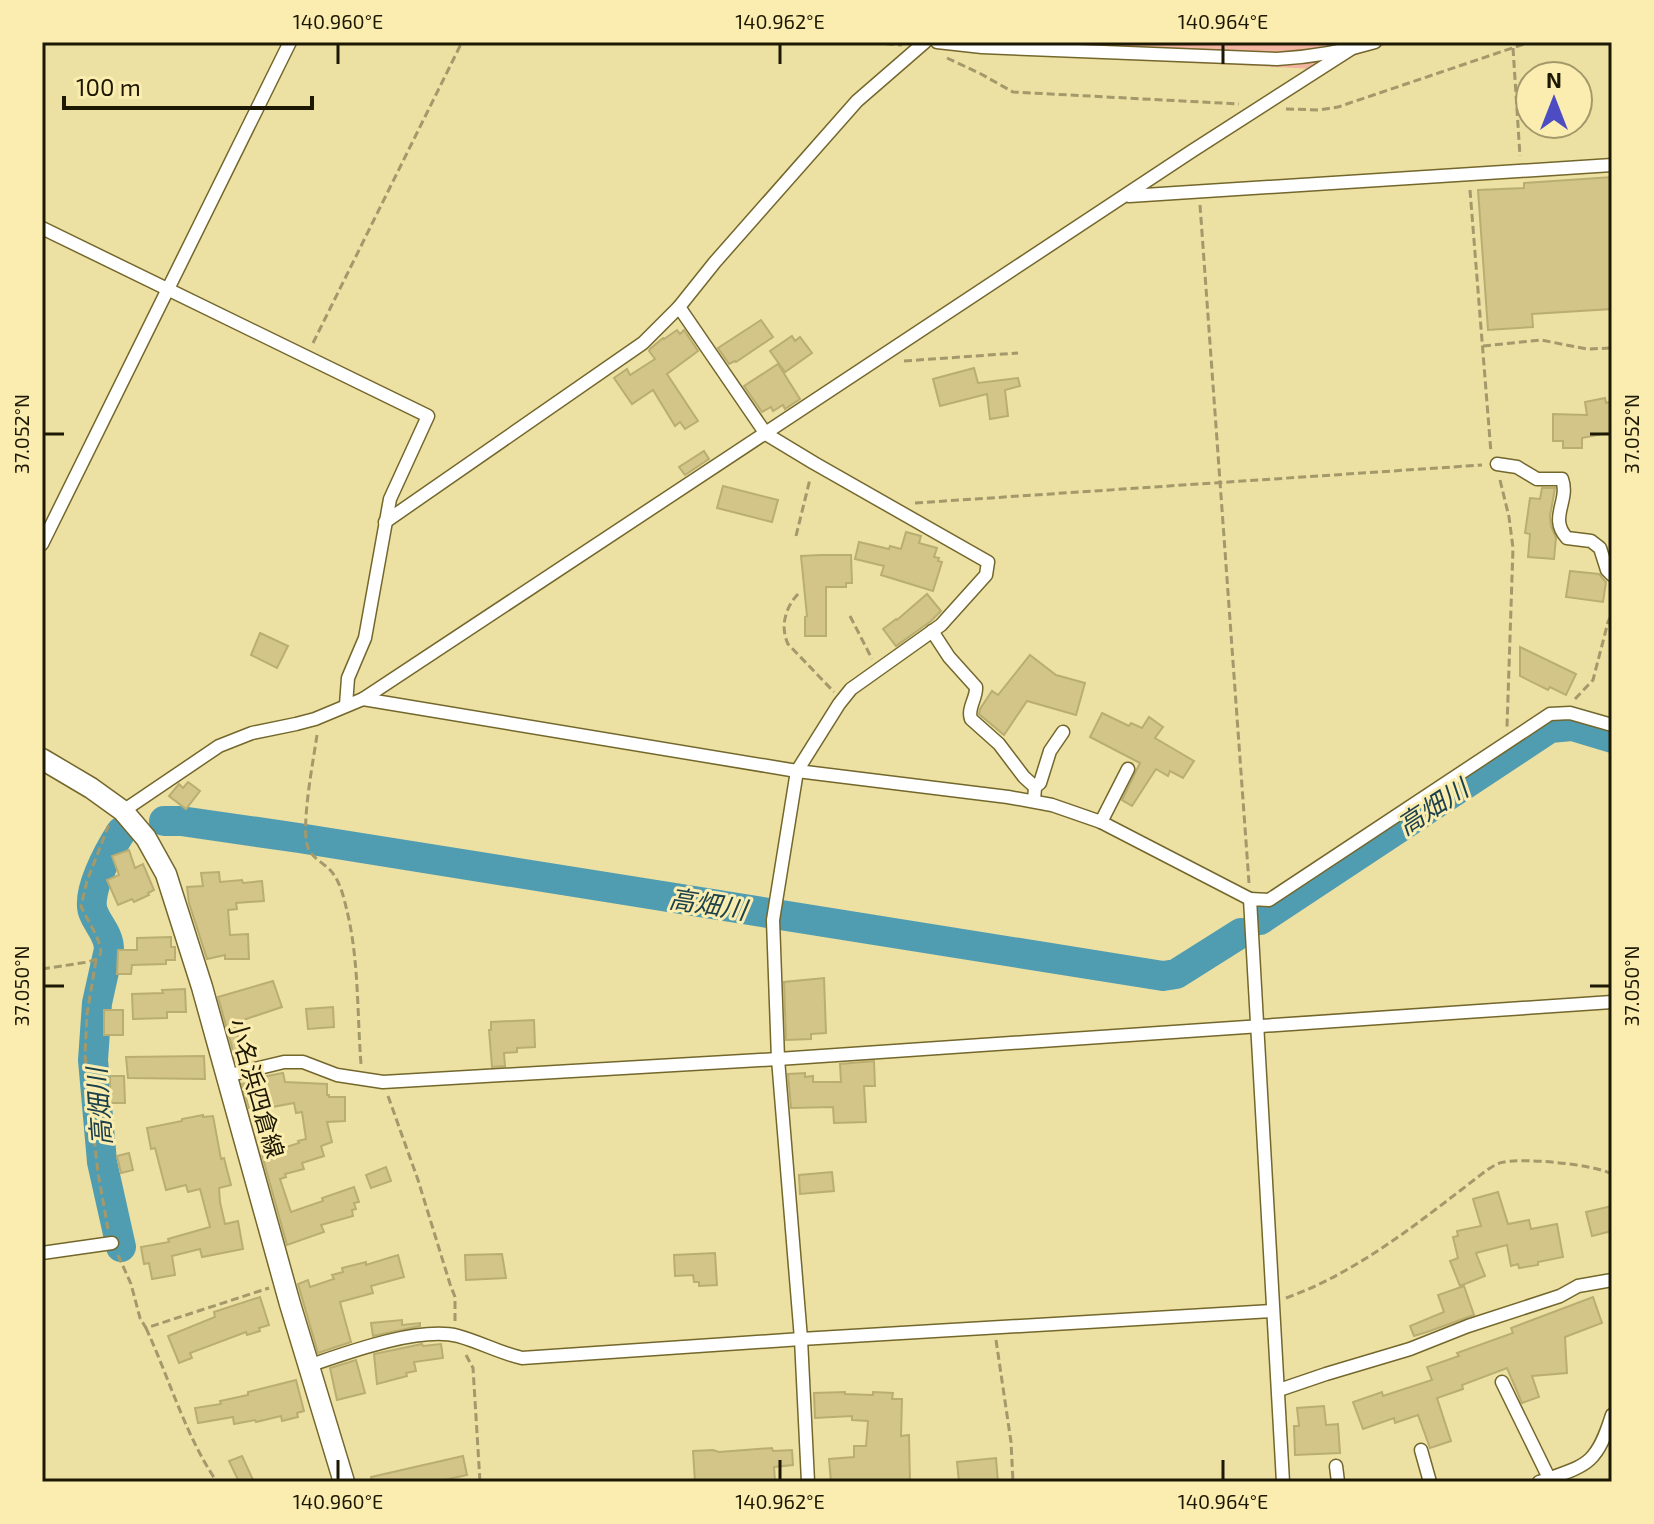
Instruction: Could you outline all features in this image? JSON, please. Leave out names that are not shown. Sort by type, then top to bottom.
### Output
[{"type":"main road","name":"小名浜四倉線","points":[[42,759],[123,811],[146,838],[166,874],[202,987],[308,1366],[344,1482]]},
{"type":"street","points":[[42,544],[290,42]]},
{"type":"street","points":[[937,42],[982,47],[1277,59],[1309,57],[1375,42]]},
{"type":"street","points":[[385,522],[643,343],[679,307],[857,101],[922,44]]},
{"type":"street","points":[[123,811],[219,746],[252,733],[315,719],[363,699],[1351,49]]},
{"type":"street","points":[[1125,196],[1612,165]]},
{"type":"street","points":[[42,228],[428,416],[390,499],[365,638],[348,678],[346,705]]},
{"type":"street","points":[[679,307],[766,434],[988,562],[986,575],[941,625],[851,689],[797,771],[774,914],[778,1059],[801,1339],[808,1482]]},
{"type":"street","points":[[1497,464],[1517,467],[1537,479],[1562,479],[1560,529],[1567,538],[1591,541],[1600,548],[1607,570],[1612,575]]},
{"type":"street","points":[[932,631],[949,657],[976,687],[970,709],[971,719],[999,744],[1035,787]]},
{"type":"street","points":[[363,699],[797,771],[1034,801],[1074,811],[1101,822],[1250,899],[1269,900],[1550,714],[1560,712],[1612,725]]},
{"type":"street","points":[[1034,801],[1035,787],[1040,783],[1050,751],[1063,732]]},
{"type":"street","points":[[1101,822],[1128,769]]},
{"type":"street","points":[[1250,899],[1283,1482]]},
{"type":"street","points":[[226,1076],[284,1062],[303,1062],[337,1075],[383,1082],[778,1059],[1612,1002]]},
{"type":"street","points":[[42,1253],[112,1243]]},
{"type":"street","points":[[1279,1390],[1410,1349],[1468,1326],[1547,1301],[1578,1286],[1612,1280]]},
{"type":"street","points":[[308,1366],[363,1346],[427,1334],[456,1336],[522,1358],[994,1329],[1272,1307]]},
{"type":"street","points":[[1502,1382],[1544,1480],[1590,1461],[1604,1442],[1612,1415]]},
{"type":"street","points":[[1421,1450],[1430,1482]]},
{"type":"street","points":[[1336,1466],[1338,1482]]},
{"type":"path","points":[[306,357],[462,42]]},
{"type":"path","points":[[862,42],[922,44],[1013,92],[1301,110],[1338,107],[1530,42]]},
{"type":"path","points":[[1513,48],[1521,170]]},
{"type":"path","points":[[1469,174],[1491,456],[1497,464],[1513,548],[1506,742]]},
{"type":"path","points":[[1199,191],[1250,899]]},
{"type":"path","points":[[1483,346],[1541,340],[1587,349],[1612,348]]},
{"type":"path","points":[[886,355],[897,361],[1018,353]]},
{"type":"path","points":[[796,536],[814,463]]},
{"type":"path","points":[[887,505],[1497,464]]},
{"type":"path","points":[[798,594],[789,604],[784,637],[842,700]]},
{"type":"path","points":[[1560,712],[1593,680],[1612,614]]},
{"type":"path","points":[[850,616],[877,670]]},
{"type":"path","points":[[315,719],[317,730],[306,809],[307,847],[337,879],[347,908],[353,939],[362,1079]]},
{"type":"path","points":[[123,811],[108,827],[82,895],[81,906],[101,947],[87,1014],[85,1055],[98,1173],[112,1243],[131,1284],[140,1318],[190,1435],[217,1482]]},
{"type":"path","points":[[42,969],[96,960]]},
{"type":"path","points":[[383,1082],[455,1297],[456,1336],[473,1368],[480,1482]]},
{"type":"path","points":[[1272,1307],[1348,1269],[1400,1236],[1500,1162],[1584,1165],[1612,1174]]},
{"type":"path","points":[[146,1328],[285,1283]]},
{"type":"path","points":[[994,1329],[1011,1442],[1013,1482]]},
{"type":"shaded area","points":[[935,42],[1395,42],[1315,69],[977,52]]},
{"type":"building","points":[[1612,177],[1612,309],[1532,314],[1533,327],[1488,330],[1478,190],[1524,188],[1524,183]]},
{"type":"building","points":[[761,320],[773,337],[729,364],[718,348]]},
{"type":"building","points":[[677,330],[680,334],[684,330],[698,351],[667,374],[698,421],[685,429],[680,422],[675,426],[653,390],[632,404],[614,378],[627,369],[630,375],[655,359],[650,349]]},
{"type":"building","points":[[792,336],[795,341],[800,337],[812,353],[785,372],[770,351]]},
{"type":"building","points":[[778,364],[800,399],[785,409],[783,405],[773,411],[771,407],[762,412],[744,386]]},
{"type":"building","points":[[974,368],[978,383],[1018,378],[1020,386],[1005,390],[1008,416],[990,419],[987,394],[940,406],[933,379]]},
{"type":"building","points":[[1605,398],[1606,403],[1612,401],[1612,432],[1582,438],[1582,448],[1563,448],[1563,441],[1553,441],[1553,414],[1587,415],[1585,402]]},
{"type":"building","points":[[704,451],[709,459],[685,475],[679,467]]},
{"type":"building","points":[[723,486],[778,500],[772,522],[717,508]]},
{"type":"building","points":[[1542,488],[1555,488],[1550,516],[1556,538],[1554,559],[1528,557],[1530,534],[1525,533],[1530,498],[1540,499]]},
{"type":"building","points":[[906,532],[921,536],[919,543],[937,548],[934,557],[942,562],[933,591],[881,575],[884,566],[855,559],[859,542],[901,549]]},
{"type":"building","points":[[851,555],[852,583],[846,583],[846,587],[826,587],[826,636],[805,636],[807,616],[801,556]]},
{"type":"building","points":[[1570,571],[1599,574],[1606,582],[1603,602],[1566,597]]},
{"type":"building","points":[[927,594],[941,611],[896,646],[883,629]]},
{"type":"building","points":[[260,633],[288,646],[277,668],[251,655]]},
{"type":"building","points":[[1520,647],[1576,674],[1566,695],[1520,676]]},
{"type":"building","points":[[1030,655],[1056,675],[1085,683],[1076,715],[1027,701],[1004,735],[979,714],[980,709],[992,691],[998,695]]},
{"type":"building","points":[[1102,713],[1129,726],[1131,723],[1142,728],[1149,717],[1163,727],[1155,738],[1194,761],[1183,778],[1170,771],[1168,776],[1156,769],[1132,806],[1122,800],[1140,763],[1090,737]]},
{"type":"building","points":[[188,782],[200,791],[186,809],[169,796],[179,784],[183,788]]},
{"type":"building","points":[[129,850],[135,868],[143,864],[154,890],[134,902],[132,899],[118,905],[107,880],[119,875],[112,856]]},
{"type":"building","points":[[219,872],[220,882],[262,881],[264,901],[236,903],[237,909],[228,910],[230,935],[248,934],[249,959],[225,959],[225,955],[207,959],[187,887],[203,886],[201,873]]},
{"type":"building","points":[[171,937],[175,960],[166,960],[166,964],[132,965],[131,974],[117,974],[118,950],[137,950],[137,938]]},
{"type":"building","points":[[824,978],[826,1033],[811,1034],[811,1039],[786,1040],[784,982]]},
{"type":"building","points":[[273,981],[282,1007],[234,1023],[244,1056],[235,1058],[218,997]]},
{"type":"building","points":[[185,989],[186,1012],[167,1012],[167,1018],[133,1019],[132,994]]},
{"type":"building","points":[[333,1007],[334,1027],[308,1029],[306,1009]]},
{"type":"building","points":[[104,1010],[123,1010],[123,1035],[104,1035]]},
{"type":"building","points":[[534,1020],[535,1047],[517,1048],[517,1052],[504,1053],[505,1066],[492,1067],[491,1022]]},
{"type":"building","points":[[204,1056],[205,1079],[128,1078],[126,1057]]},
{"type":"building","points":[[874,1061],[875,1086],[864,1086],[866,1122],[834,1123],[833,1107],[791,1108],[788,1074],[805,1073],[805,1077],[813,1076],[813,1082],[841,1082],[840,1064]]},
{"type":"building","points":[[283,1073],[285,1082],[327,1084],[329,1097],[345,1097],[345,1121],[327,1122],[332,1142],[321,1146],[324,1156],[302,1163],[304,1169],[285,1174],[286,1177],[280,1179],[291,1212],[354,1187],[359,1202],[354,1203],[356,1209],[352,1210],[353,1216],[321,1225],[324,1232],[287,1245],[262,1155],[306,1139],[302,1112],[296,1113],[294,1103],[249,1108],[242,1084],[252,1082],[251,1079]]},
{"type":"building","points":[[110,1076],[124,1076],[125,1103],[110,1103]]},
{"type":"building","points":[[203,1115],[213,1116],[221,1159],[224,1158],[231,1185],[219,1188],[225,1224],[238,1221],[243,1249],[202,1257],[200,1249],[172,1256],[175,1275],[152,1279],[149,1263],[144,1264],[141,1247],[169,1242],[168,1239],[210,1227],[200,1189],[188,1192],[186,1185],[166,1190],[147,1128]]},
{"type":"building","points":[[129,1153],[133,1170],[121,1173],[117,1156]]},
{"type":"building","points":[[386,1167],[391,1181],[371,1188],[366,1175]]},
{"type":"building","points":[[832,1172],[834,1191],[800,1194],[799,1175]]},
{"type":"building","points":[[1498,1192],[1508,1224],[1529,1220],[1531,1229],[1557,1224],[1563,1257],[1519,1268],[1518,1264],[1511,1266],[1507,1245],[1476,1253],[1485,1276],[1460,1286],[1450,1261],[1458,1258],[1453,1237],[1458,1236],[1457,1231],[1481,1226],[1473,1199]]},
{"type":"building","points":[[1612,1206],[1612,1231],[1592,1236],[1586,1212]]},
{"type":"building","points":[[715,1253],[717,1285],[699,1286],[699,1282],[694,1282],[693,1275],[675,1276],[674,1255]]},
{"type":"building","points":[[502,1254],[506,1278],[466,1280],[465,1255]]},
{"type":"building","points":[[398,1255],[404,1277],[371,1286],[373,1293],[340,1302],[351,1342],[318,1353],[298,1284],[308,1280],[310,1287],[334,1279],[332,1275],[343,1272],[342,1268],[366,1262],[366,1265]]},
{"type":"building","points":[[1464,1286],[1474,1315],[1414,1336],[1410,1326],[1444,1312],[1438,1295]]},
{"type":"building","points":[[260,1297],[269,1325],[259,1328],[260,1331],[247,1335],[246,1332],[190,1353],[192,1358],[179,1363],[168,1336],[215,1317],[214,1312]]},
{"type":"building","points":[[1593,1297],[1602,1323],[1565,1337],[1567,1373],[1532,1376],[1539,1397],[1522,1403],[1507,1368],[1437,1398],[1451,1441],[1430,1448],[1418,1415],[1395,1423],[1394,1418],[1363,1429],[1353,1402],[1432,1380],[1427,1367],[1513,1333],[1511,1328]]},
{"type":"building","points":[[402,1320],[402,1325],[420,1323],[420,1326],[373,1336],[371,1323]]},
{"type":"building","points":[[422,1344],[441,1344],[443,1358],[414,1362],[416,1371],[377,1384],[374,1354]]},
{"type":"building","points":[[356,1360],[365,1393],[337,1400],[330,1368]]},
{"type":"building","points":[[296,1380],[304,1411],[297,1413],[298,1417],[282,1421],[281,1416],[234,1424],[233,1417],[198,1423],[195,1408],[221,1404],[220,1401],[248,1395],[248,1392]]},
{"type":"building","points":[[873,1392],[893,1393],[892,1399],[902,1399],[901,1436],[909,1435],[910,1482],[831,1482],[829,1459],[854,1457],[854,1446],[866,1446],[868,1421],[852,1420],[852,1416],[815,1418],[814,1393],[873,1395]]},
{"type":"building","points":[[1324,1406],[1326,1425],[1338,1424],[1340,1453],[1295,1455],[1294,1426],[1299,1426],[1297,1408]]},
{"type":"building","points":[[772,1448],[773,1451],[792,1450],[793,1465],[774,1467],[775,1480],[695,1482],[693,1451]]},
{"type":"building","points":[[242,1456],[254,1482],[239,1482],[229,1461]]},
{"type":"building","points":[[463,1456],[467,1475],[435,1482],[372,1482],[371,1477]]},
{"type":"building","points":[[996,1458],[998,1482],[959,1482],[957,1462]]},
{"type":"waterway","name":"高畑川","points":[[1260,920],[1550,728],[1572,726],[1612,738]]},
{"type":"waterway","name":"高畑川","points":[[164,821],[299,838],[1163,976],[1176,974],[1241,933]]},
{"type":"waterway","name":"高畑川","points":[[121,832],[100,872],[92,896],[94,914],[109,949],[97,1003],[93,1060],[102,1162],[121,1247]]}]
